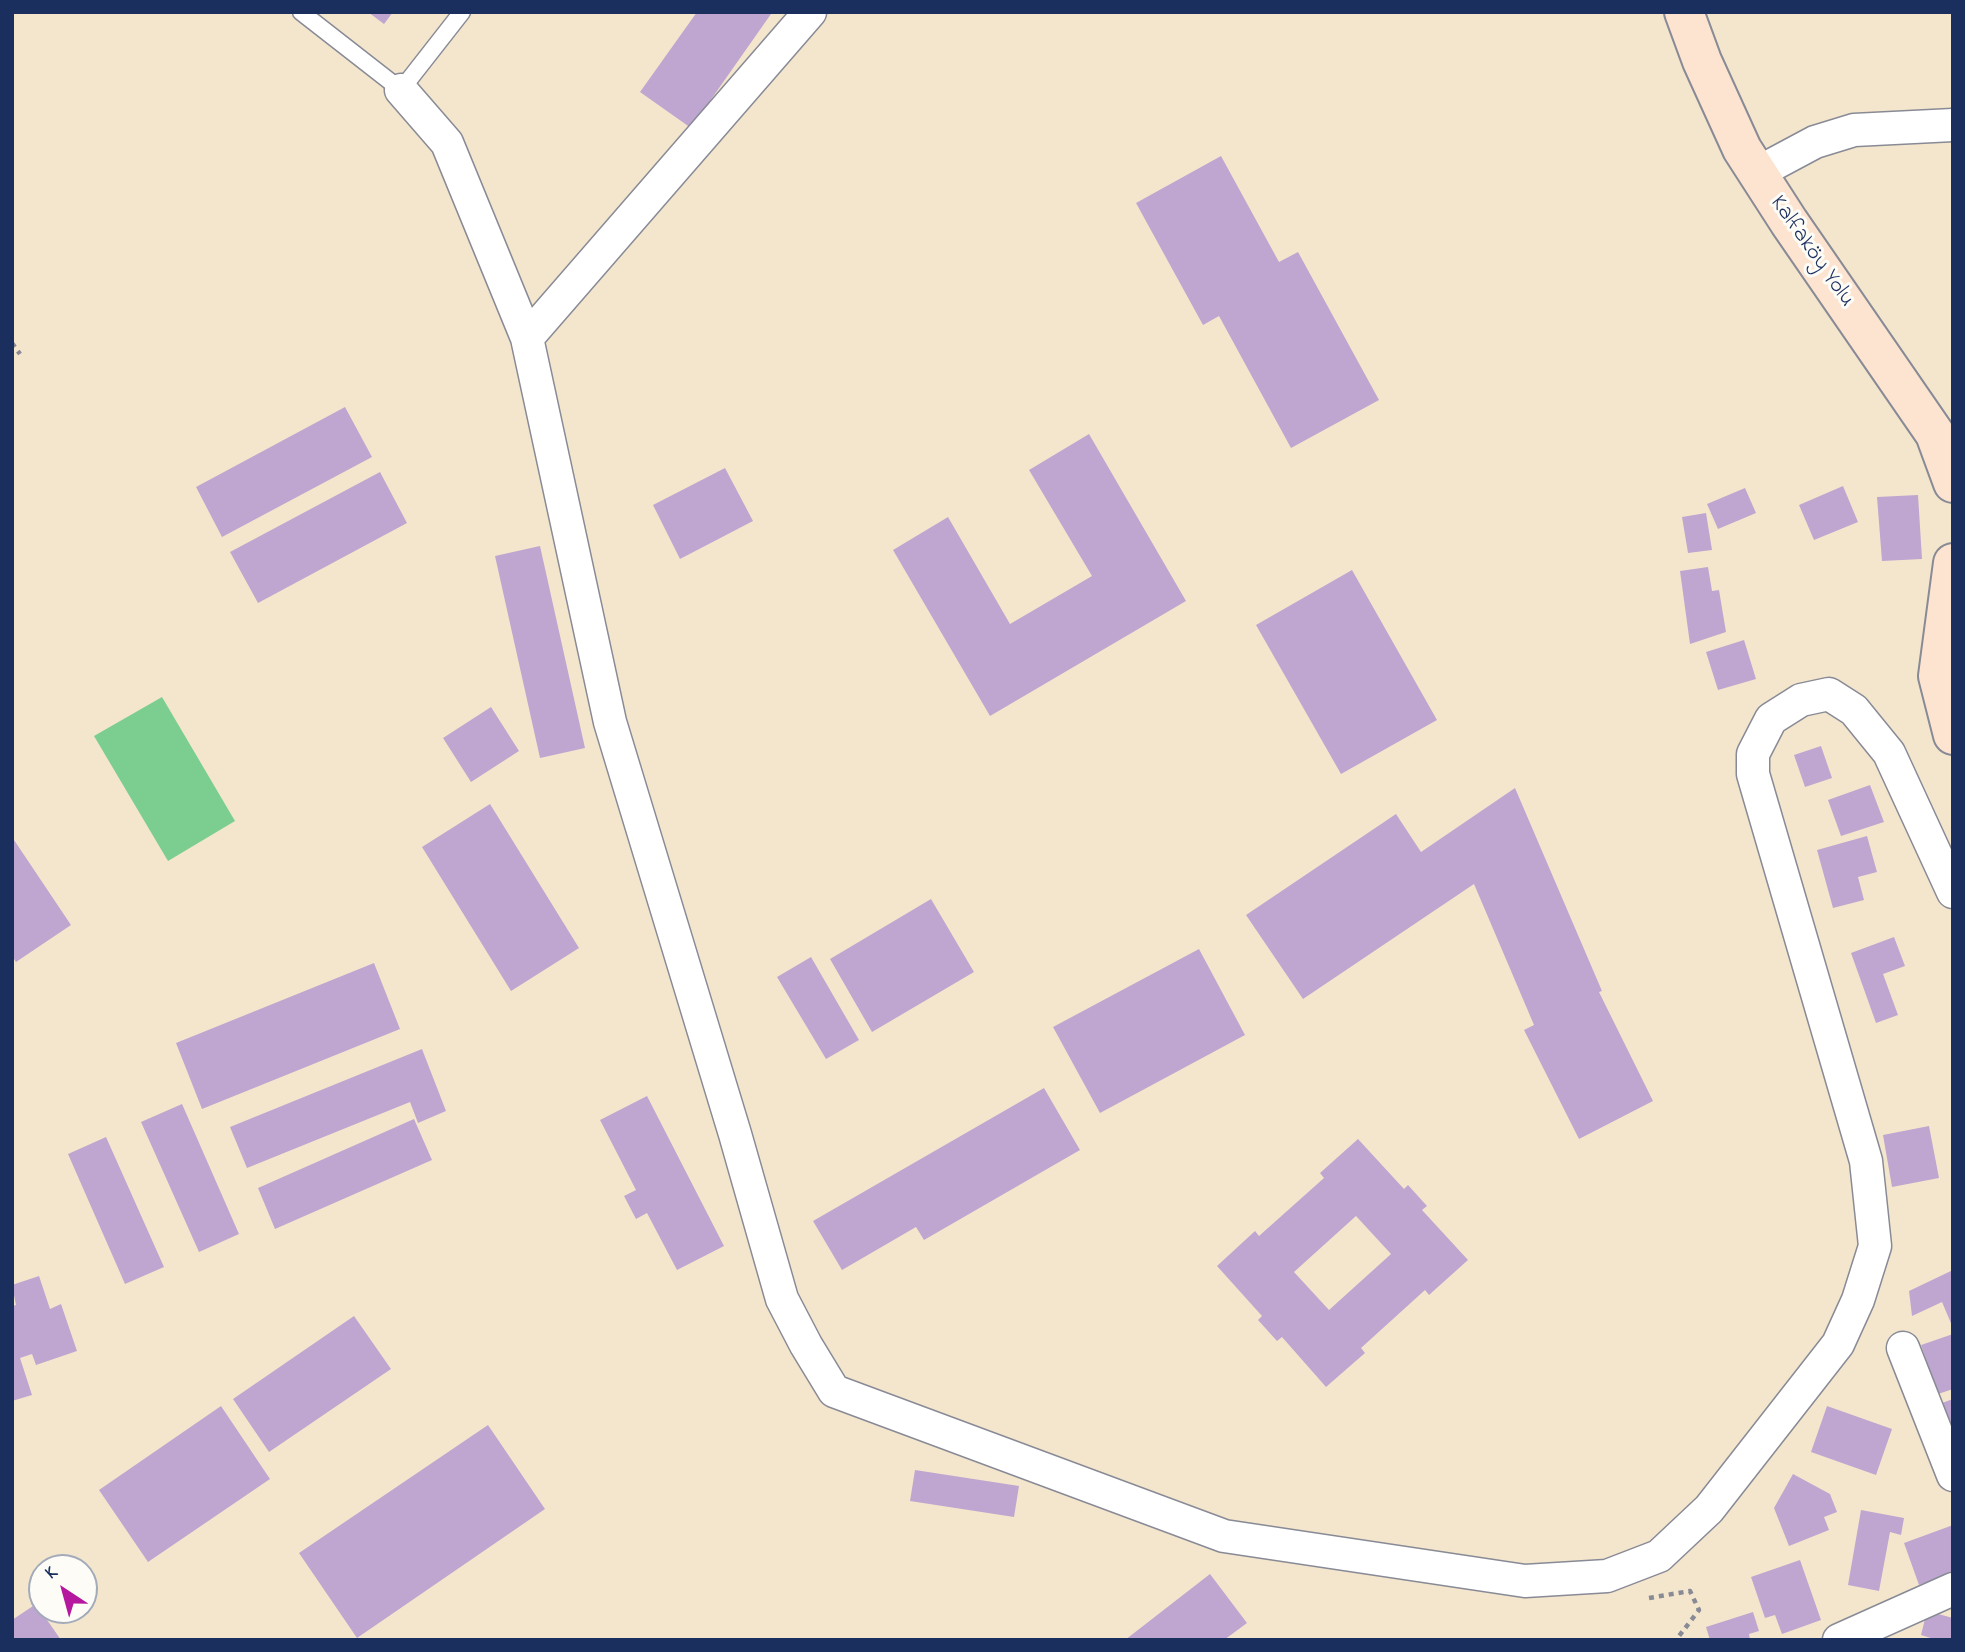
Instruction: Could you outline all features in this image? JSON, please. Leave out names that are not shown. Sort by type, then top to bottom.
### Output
[{"type":"main road","name":"Kalfaköy Yolu","points":[[1684,12],[1702,61],[1742,149],[1935,434],[1953,483]]},
{"type":"main road","points":[[1953,563],[1938,676],[1953,735]]},
{"type":"street","points":[[527,338],[810,12]]},
{"type":"street","points":[[401,90],[447,143],[527,338],[610,722],[782,1299],[834,1391],[1224,1536],[1525,1581],[1607,1576],[1659,1556],[1709,1509],[1838,1344],[1858,1300],[1875,1246],[1866,1161],[1753,774],[1753,754],[1771,719],[1801,700],[1829,694],[1854,710],[1889,753],[1953,892]]},
{"type":"street","points":[[1757,173],[1815,142],[1854,130],[1953,125]]},
{"type":"street","points":[[1903,1348],[1953,1475]]},
{"type":"street","points":[[1839,1640],[1953,1589]]},
{"type":"lane","points":[[301,12],[401,90],[462,12]]},
{"type":"path","points":[[12,343],[20,354]]},
{"type":"path","points":[[1631,1567],[1636,1601],[1690,1591],[1699,1610],[1676,1640]]},
{"type":"green space","points":[[162,697],[235,821],[168,861],[94,736]]},
{"type":"building","points":[[368,12],[393,12],[384,24]]},
{"type":"building","points":[[697,12],[771,14],[691,128],[640,92]]},
{"type":"building","points":[[1221,156],[1279,262],[1298,252],[1379,400],[1291,448],[1219,316],[1203,325],[1136,203]]},
{"type":"building","points":[[345,407],[372,457],[222,537],[196,487]]},
{"type":"building","points":[[1089,434],[1186,601],[990,716],[893,550],[948,517],[1010,624],[1092,576],[1029,470]]},
{"type":"building","points":[[725,468],[753,521],[680,559],[653,505]]},
{"type":"building","points":[[380,472],[407,523],[258,603],[230,552]]},
{"type":"building","points":[[1843,486],[1858,522],[1814,540],[1799,505]]},
{"type":"building","points":[[1745,488],[1756,513],[1718,529],[1707,504]]},
{"type":"building","points":[[1918,495],[1922,559],[1882,561],[1877,497]]},
{"type":"building","points":[[1706,513],[1712,550],[1688,553],[1682,517]]},
{"type":"building","points":[[540,546],[585,748],[540,758],[495,556]]},
{"type":"building","points":[[1708,567],[1712,591],[1719,590],[1726,632],[1690,644],[1680,571]]},
{"type":"building","points":[[1352,570],[1437,720],[1341,774],[1256,625]]},
{"type":"building","points":[[1744,640],[1756,679],[1718,690],[1706,652]]},
{"type":"building","points":[[491,707],[519,751],[471,782],[443,738]]},
{"type":"building","points":[[1821,746],[1832,778],[1805,787],[1794,755]]},
{"type":"building","points":[[1870,785],[1884,822],[1841,836],[1828,800]]},
{"type":"building","points":[[1515,788],[1602,991],[1599,992],[1653,1101],[1579,1139],[1524,1030],[1534,1025],[1474,884],[1303,999],[1246,915],[1396,814],[1421,852]]},
{"type":"building","points":[[490,804],[579,948],[511,991],[422,847]]},
{"type":"building","points":[[1867,836],[1877,872],[1858,877],[1864,900],[1833,908],[1817,850]]},
{"type":"building","points":[[12,837],[71,925],[16,962],[12,956]]},
{"type":"building","points":[[931,899],[974,972],[872,1032],[830,959]]},
{"type":"building","points":[[1894,937],[1905,966],[1883,974],[1898,1015],[1876,1023],[1851,953]]},
{"type":"building","points":[[1199,949],[1245,1035],[1100,1113],[1053,1027]]},
{"type":"building","points":[[811,957],[859,1040],[826,1059],[777,977]]},
{"type":"building","points":[[374,963],[400,1029],[202,1109],[176,1043]]},
{"type":"building","points":[[422,1049],[446,1111],[418,1123],[410,1102],[247,1168],[230,1127]]},
{"type":"building","points":[[1044,1088],[1080,1150],[924,1240],[916,1227],[842,1270],[813,1221]]},
{"type":"building","points":[[647,1096],[724,1246],[677,1270],[647,1213],[636,1219],[624,1196],[636,1190],[600,1120]]},
{"type":"building","points":[[182,1104],[239,1234],[199,1252],[141,1122]]},
{"type":"building","points":[[414,1119],[432,1160],[275,1229],[258,1188]]},
{"type":"building","points":[[1929,1126],[1939,1178],[1892,1187],[1883,1135]]},
{"type":"building","points":[[106,1137],[164,1267],[125,1284],[68,1154]]},
{"type":"building","points":[[1358,1139],[1404,1189],[1408,1185],[1427,1206],[1422,1210],[1468,1260],[1429,1295],[1425,1290],[1361,1348],[1365,1353],[1326,1387],[1282,1337],[1277,1341],[1258,1320],[1262,1316],[1217,1266],[1255,1231],[1259,1236],[1324,1178],[1320,1173]],"holes":[[[1356,1216],[1391,1254],[1329,1310],[1294,1272]]]},
{"type":"building","points":[[1953,1270],[1953,1328],[1942,1302],[1912,1316],[1909,1291]]},
{"type":"building","points":[[39,1276],[50,1309],[61,1304],[77,1351],[36,1365],[32,1354],[20,1358],[32,1395],[12,1401],[12,1306],[16,1305],[12,1285]]},
{"type":"building","points":[[354,1316],[391,1369],[269,1452],[233,1399]]},
{"type":"building","points":[[1953,1334],[1953,1389],[1938,1394],[1921,1345]]},
{"type":"building","points":[[1953,1399],[1953,1433],[1942,1403]]},
{"type":"building","points":[[221,1406],[270,1479],[148,1562],[99,1490]]},
{"type":"building","points":[[1827,1406],[1892,1429],[1876,1475],[1811,1452]]},
{"type":"building","points":[[488,1425],[545,1509],[357,1638],[299,1553]]},
{"type":"building","points":[[915,1470],[1019,1486],[1014,1517],[910,1501]]},
{"type":"building","points":[[1793,1474],[1830,1494],[1837,1512],[1824,1517],[1829,1530],[1789,1546],[1774,1508]]},
{"type":"building","points":[[1861,1510],[1904,1518],[1901,1535],[1890,1532],[1879,1591],[1848,1585]]},
{"type":"building","points":[[1953,1525],[1953,1572],[1919,1585],[1904,1543]]},
{"type":"building","points":[[1800,1560],[1821,1620],[1782,1634],[1775,1615],[1765,1618],[1751,1577]]},
{"type":"building","points":[[1210,1574],[1247,1623],[1224,1640],[1125,1640]]},
{"type":"building","points":[[28,1609],[28,1624],[50,1624],[61,1640],[12,1640],[12,1620]]},
{"type":"building","points":[[1927,1611],[1953,1618],[1953,1640],[1937,1640],[1921,1635]]},
{"type":"building","points":[[1753,1612],[1759,1631],[1749,1634],[1750,1640],[1710,1640],[1706,1627]]}]
